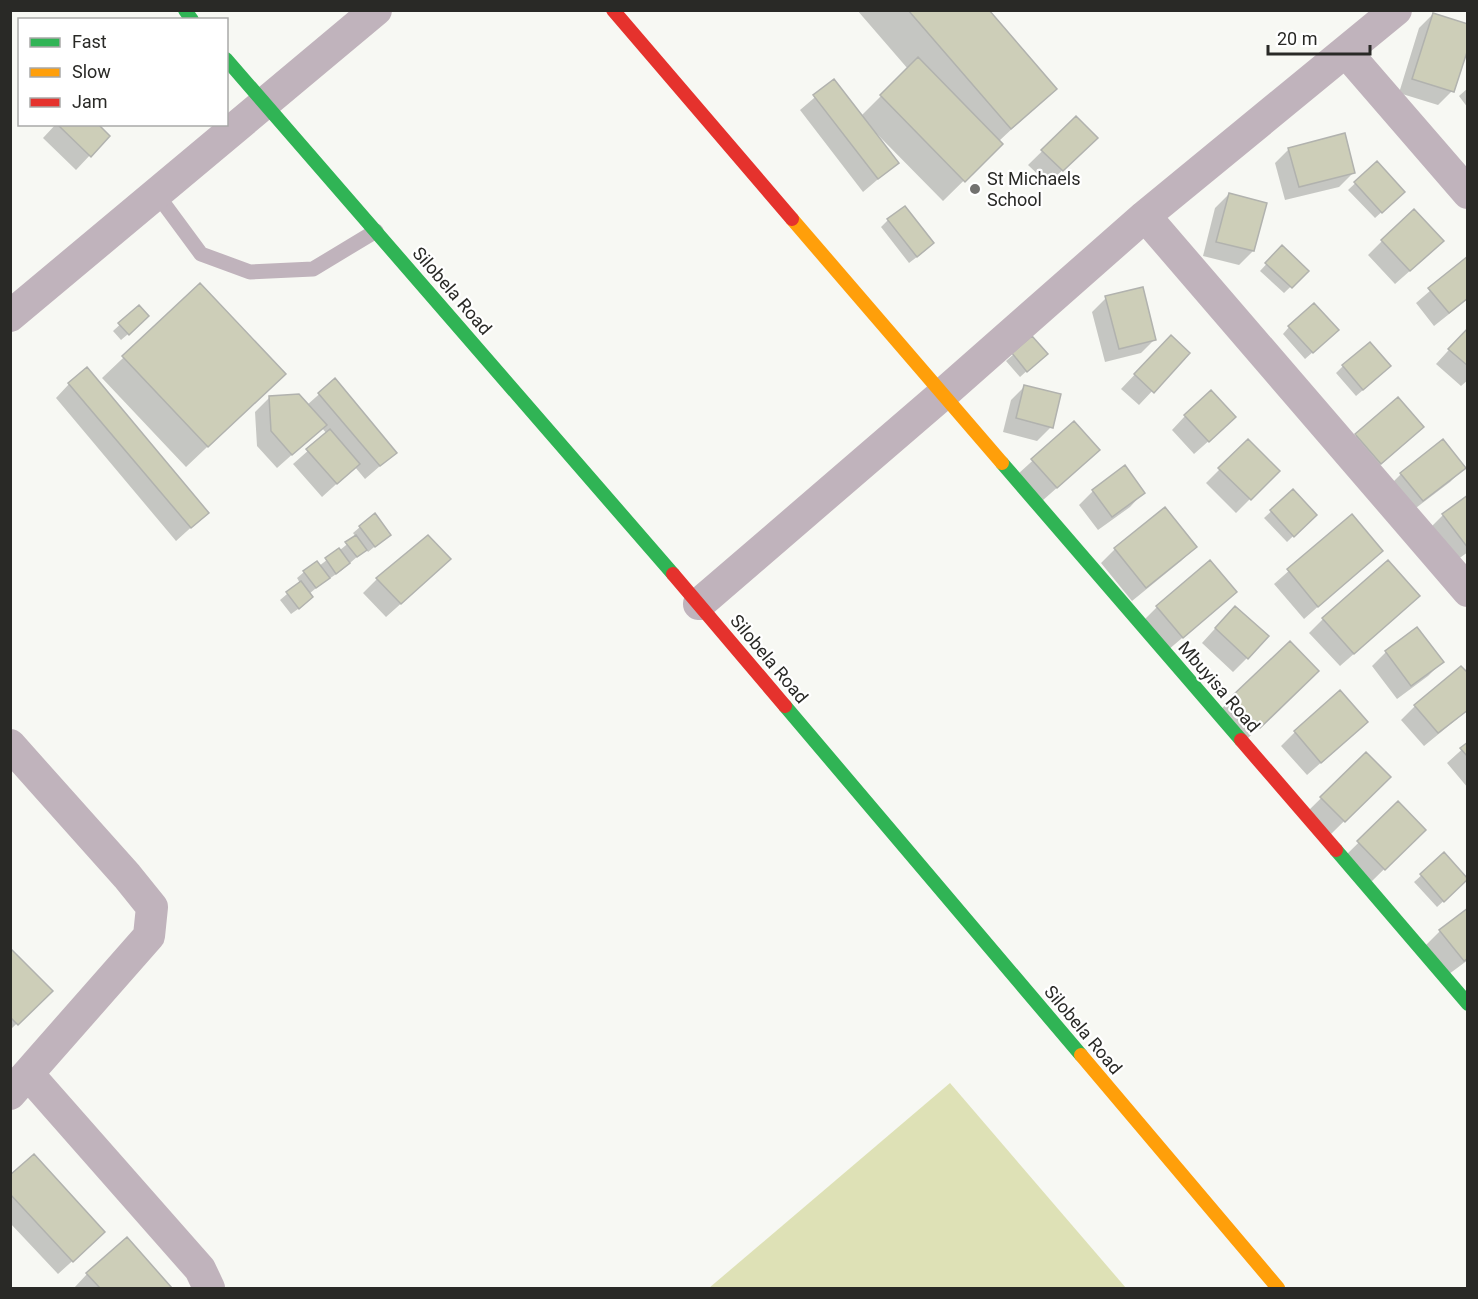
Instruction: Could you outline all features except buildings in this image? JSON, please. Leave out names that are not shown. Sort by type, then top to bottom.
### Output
[{"type":"street","points":[[10,316],[376,10]]},
{"type":"street","name":"Mbuyisa Road","points":[[613,10],[1467,1004]]},
{"type":"street","points":[[699,604],[1145,216],[1396,10]]},
{"type":"street","points":[[1346,52],[1467,193]]},
{"type":"street","name":"Silobela Road","points":[[228,61],[699,604],[1278,1288]]},
{"type":"street","points":[[1145,216],[1467,591]]},
{"type":"street","points":[[10,744],[128,876],[152,907],[149,936],[20,1085],[200,1269],[209,1288]]},
{"type":"lane","points":[[156,193],[201,254],[250,272],[313,269],[376,231]]},
{"type":"green space","points":[[950,1083],[1126,1288],[709,1288]]},
{"type":"traffic: fast","points":[[185,10],[191,18]]},
{"type":"traffic: fast","points":[[228,61],[673,574]]},
{"type":"traffic: fast","points":[[1002,463],[1241,740]]},
{"type":"traffic: fast","points":[[785,706],[1081,1055]]},
{"type":"traffic: fast","points":[[1336,850],[1468,1004]]},
{"type":"traffic: slow","points":[[792,219],[1002,463]]},
{"type":"traffic: slow","points":[[1081,1055],[1278,1288]]},
{"type":"traffic: jam","points":[[613,10],[792,219]]},
{"type":"traffic: jam","points":[[673,574],[785,706]]},
{"type":"traffic: jam","points":[[1241,740],[1336,850]]},
{"type":"place","name":"St Michaels School","points":[[975,189]]}]
